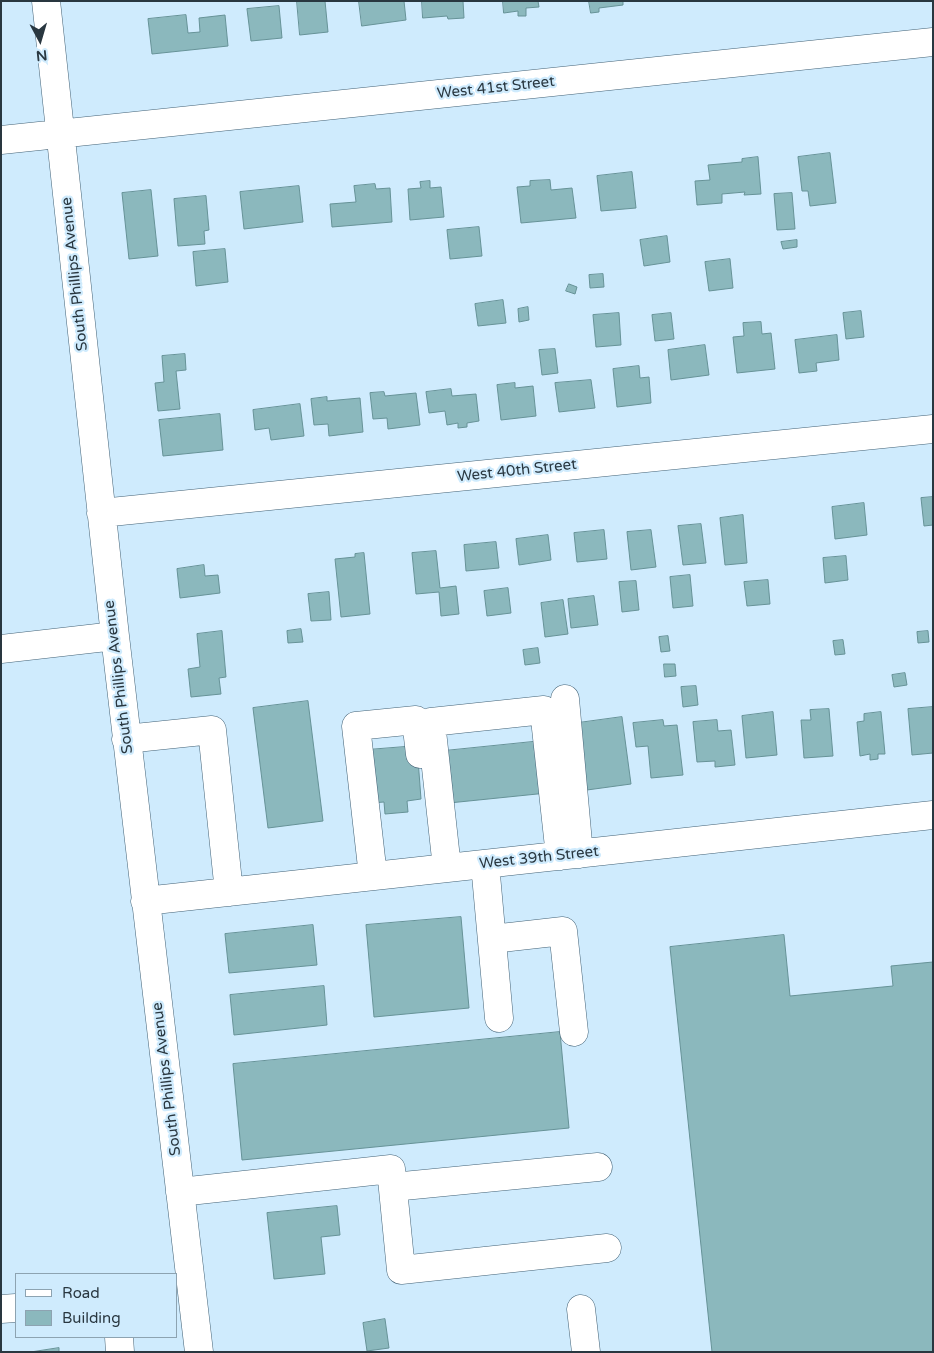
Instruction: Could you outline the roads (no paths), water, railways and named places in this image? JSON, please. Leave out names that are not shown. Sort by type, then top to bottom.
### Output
[{"type":"street","name":"South Phillips Avenue","points":[[46,1],[126,739],[180,1192],[184,1291],[199,1352]]},
{"type":"street","name":"West 41st Street","points":[[1,140],[933,42]]},
{"type":"street","name":"West 40th Street","points":[[101,513],[933,429]]},
{"type":"street","points":[[1,649],[115,636]]},
{"type":"street","points":[[565,699],[569,855]]},
{"type":"street","points":[[440,869],[431,722],[544,710],[569,855]]},
{"type":"street","points":[[373,876],[356,726],[416,720],[440,869]]},
{"type":"street","points":[[126,739],[212,730],[229,892]]},
{"type":"street","name":"West 39th Street","points":[[145,901],[933,815]]},
{"type":"street","points":[[485,864],[499,1018]]},
{"type":"street","points":[[492,939],[563,931],[574,1032]]},
{"type":"street","points":[[393,1187],[598,1167]]},
{"type":"street","points":[[180,1192],[391,1169],[401,1270],[607,1248]]},
{"type":"street","points":[[1,1309],[15,1308]]},
{"type":"street","points":[[581,1309],[586,1352]]},
{"type":"street","points":[[119,1338],[120,1352]]}]
